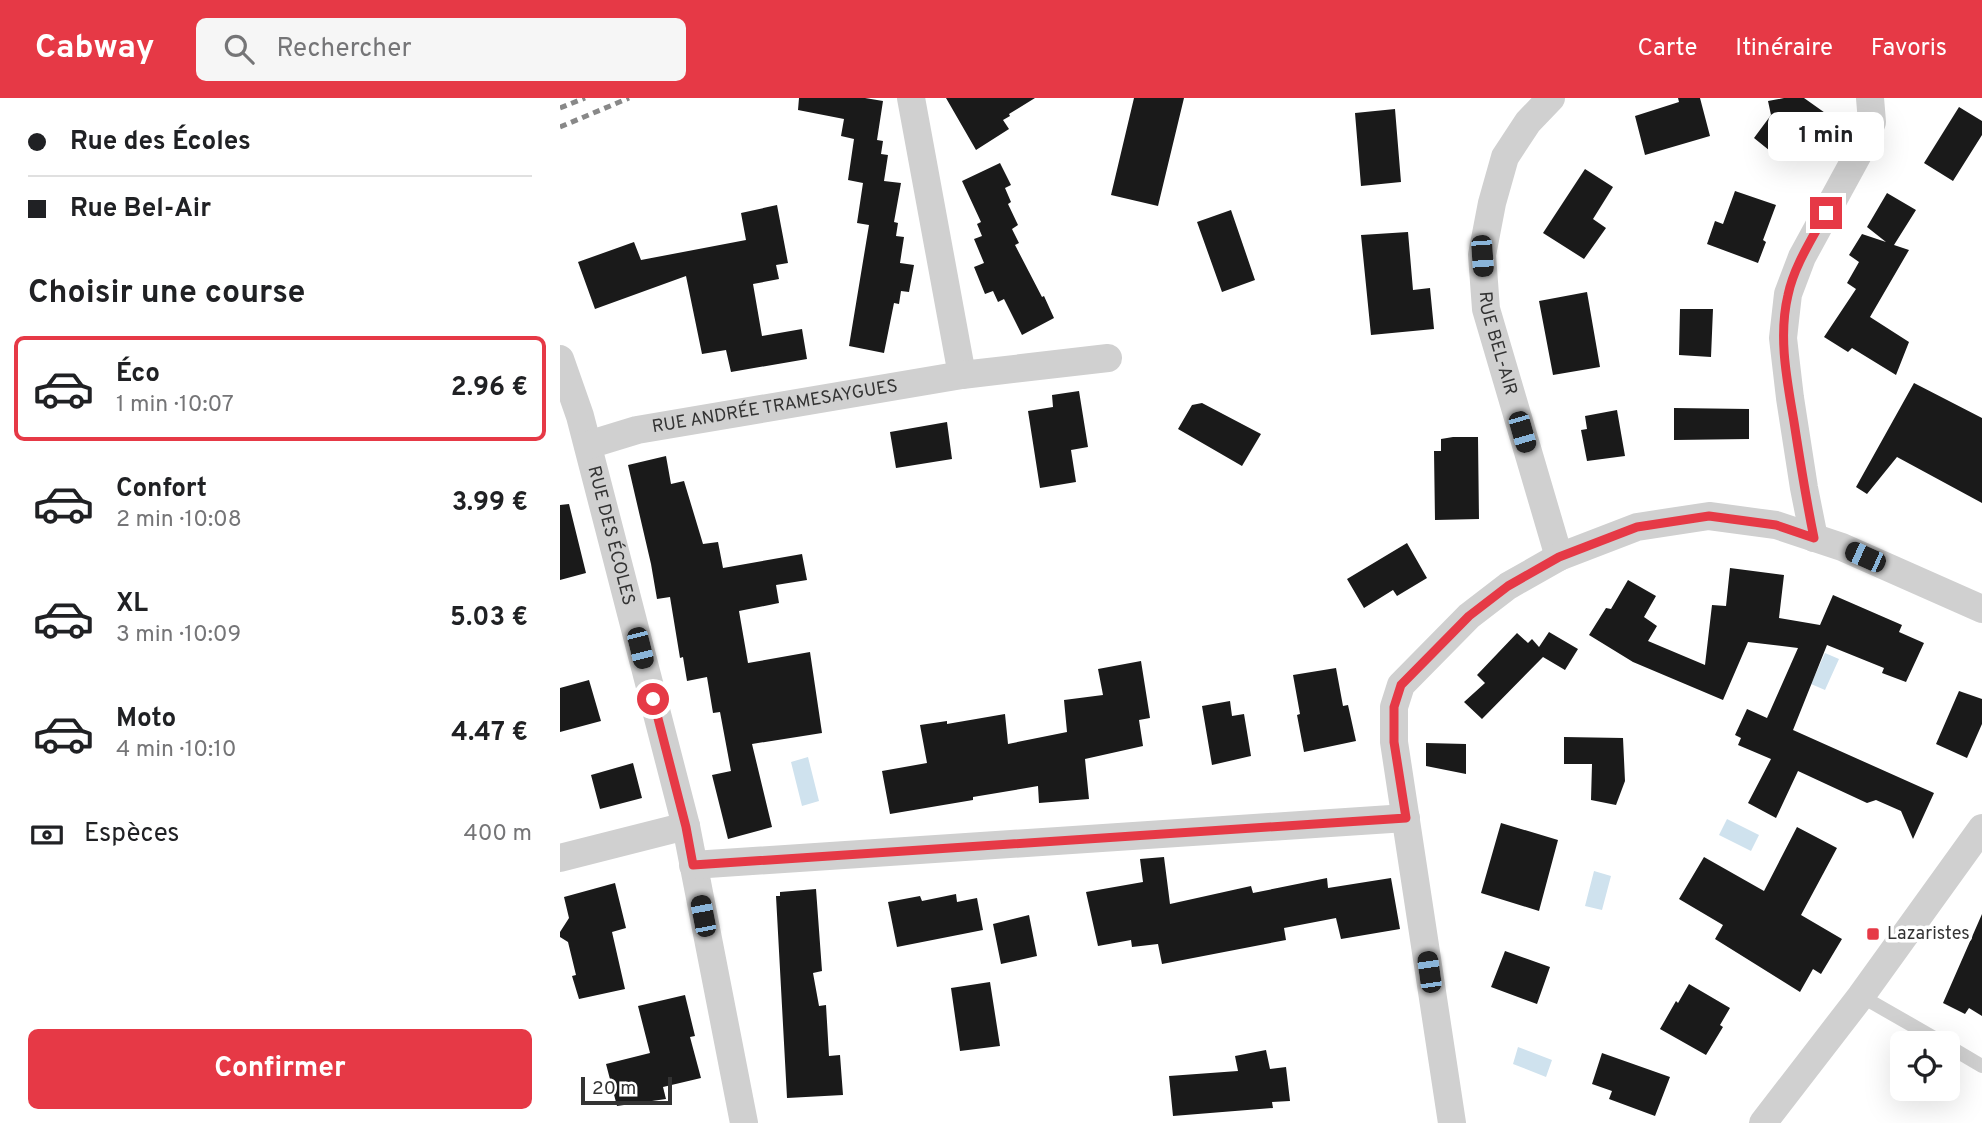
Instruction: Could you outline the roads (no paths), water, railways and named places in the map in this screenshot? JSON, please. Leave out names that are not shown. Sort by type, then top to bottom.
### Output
[{"type":"street","points":[[911,98],[961,375]]},
{"type":"street","name":"RUE BEL-AIR","points":[[1551,98],[1528,122],[1506,157],[1492,203],[1482,256],[1486,309],[1559,557]]},
{"type":"street","points":[[1814,538],[1794,424],[1783,338],[1788,294],[1802,257],[1862,147],[1872,122],[1870,98]]},
{"type":"street","name":"RUE ANDRÉE TRAMESAYGUES","points":[[588,445],[636,430],[961,375],[1108,358]]},
{"type":"street","name":"RUE DES ÉCOLES","points":[[560,359],[570,417],[588,445],[686,827],[744,1123]]},
{"type":"street","points":[[1452,1123],[1394,742],[1394,707],[1401,685],[1469,616],[1508,586],[1559,557],[1637,527],[1709,516],[1776,525],[1842,547],[1982,609]]},
{"type":"street","points":[[693,865],[1406,818]]},
{"type":"street","points":[[560,858],[686,827]]},
{"type":"street","points":[[1763,1123],[1861,996],[1982,828]]},
{"type":"lane","points":[[1861,996],[1922,1031]]},
{"type":"lane","points":[[1960,1053],[1982,1066]]},
{"type":"water","points":[[1825,653],[1839,659],[1825,690],[1811,684]]},
{"type":"water","points":[[808,757],[819,801],[802,806],[791,762]]},
{"type":"water","points":[[1727,819],[1759,835],[1751,851],[1719,835]]},
{"type":"water","points":[[1594,871],[1611,876],[1602,910],[1585,906]]},
{"type":"water","points":[[1518,1047],[1552,1060],[1546,1077],[1513,1064]]},
{"type":"railway","points":[[560,108],[585,98]]},
{"type":"railway","points":[[560,127],[629,98]]},
{"type":"place","name":"Lazaristes","points":[[1873,934]]}]
